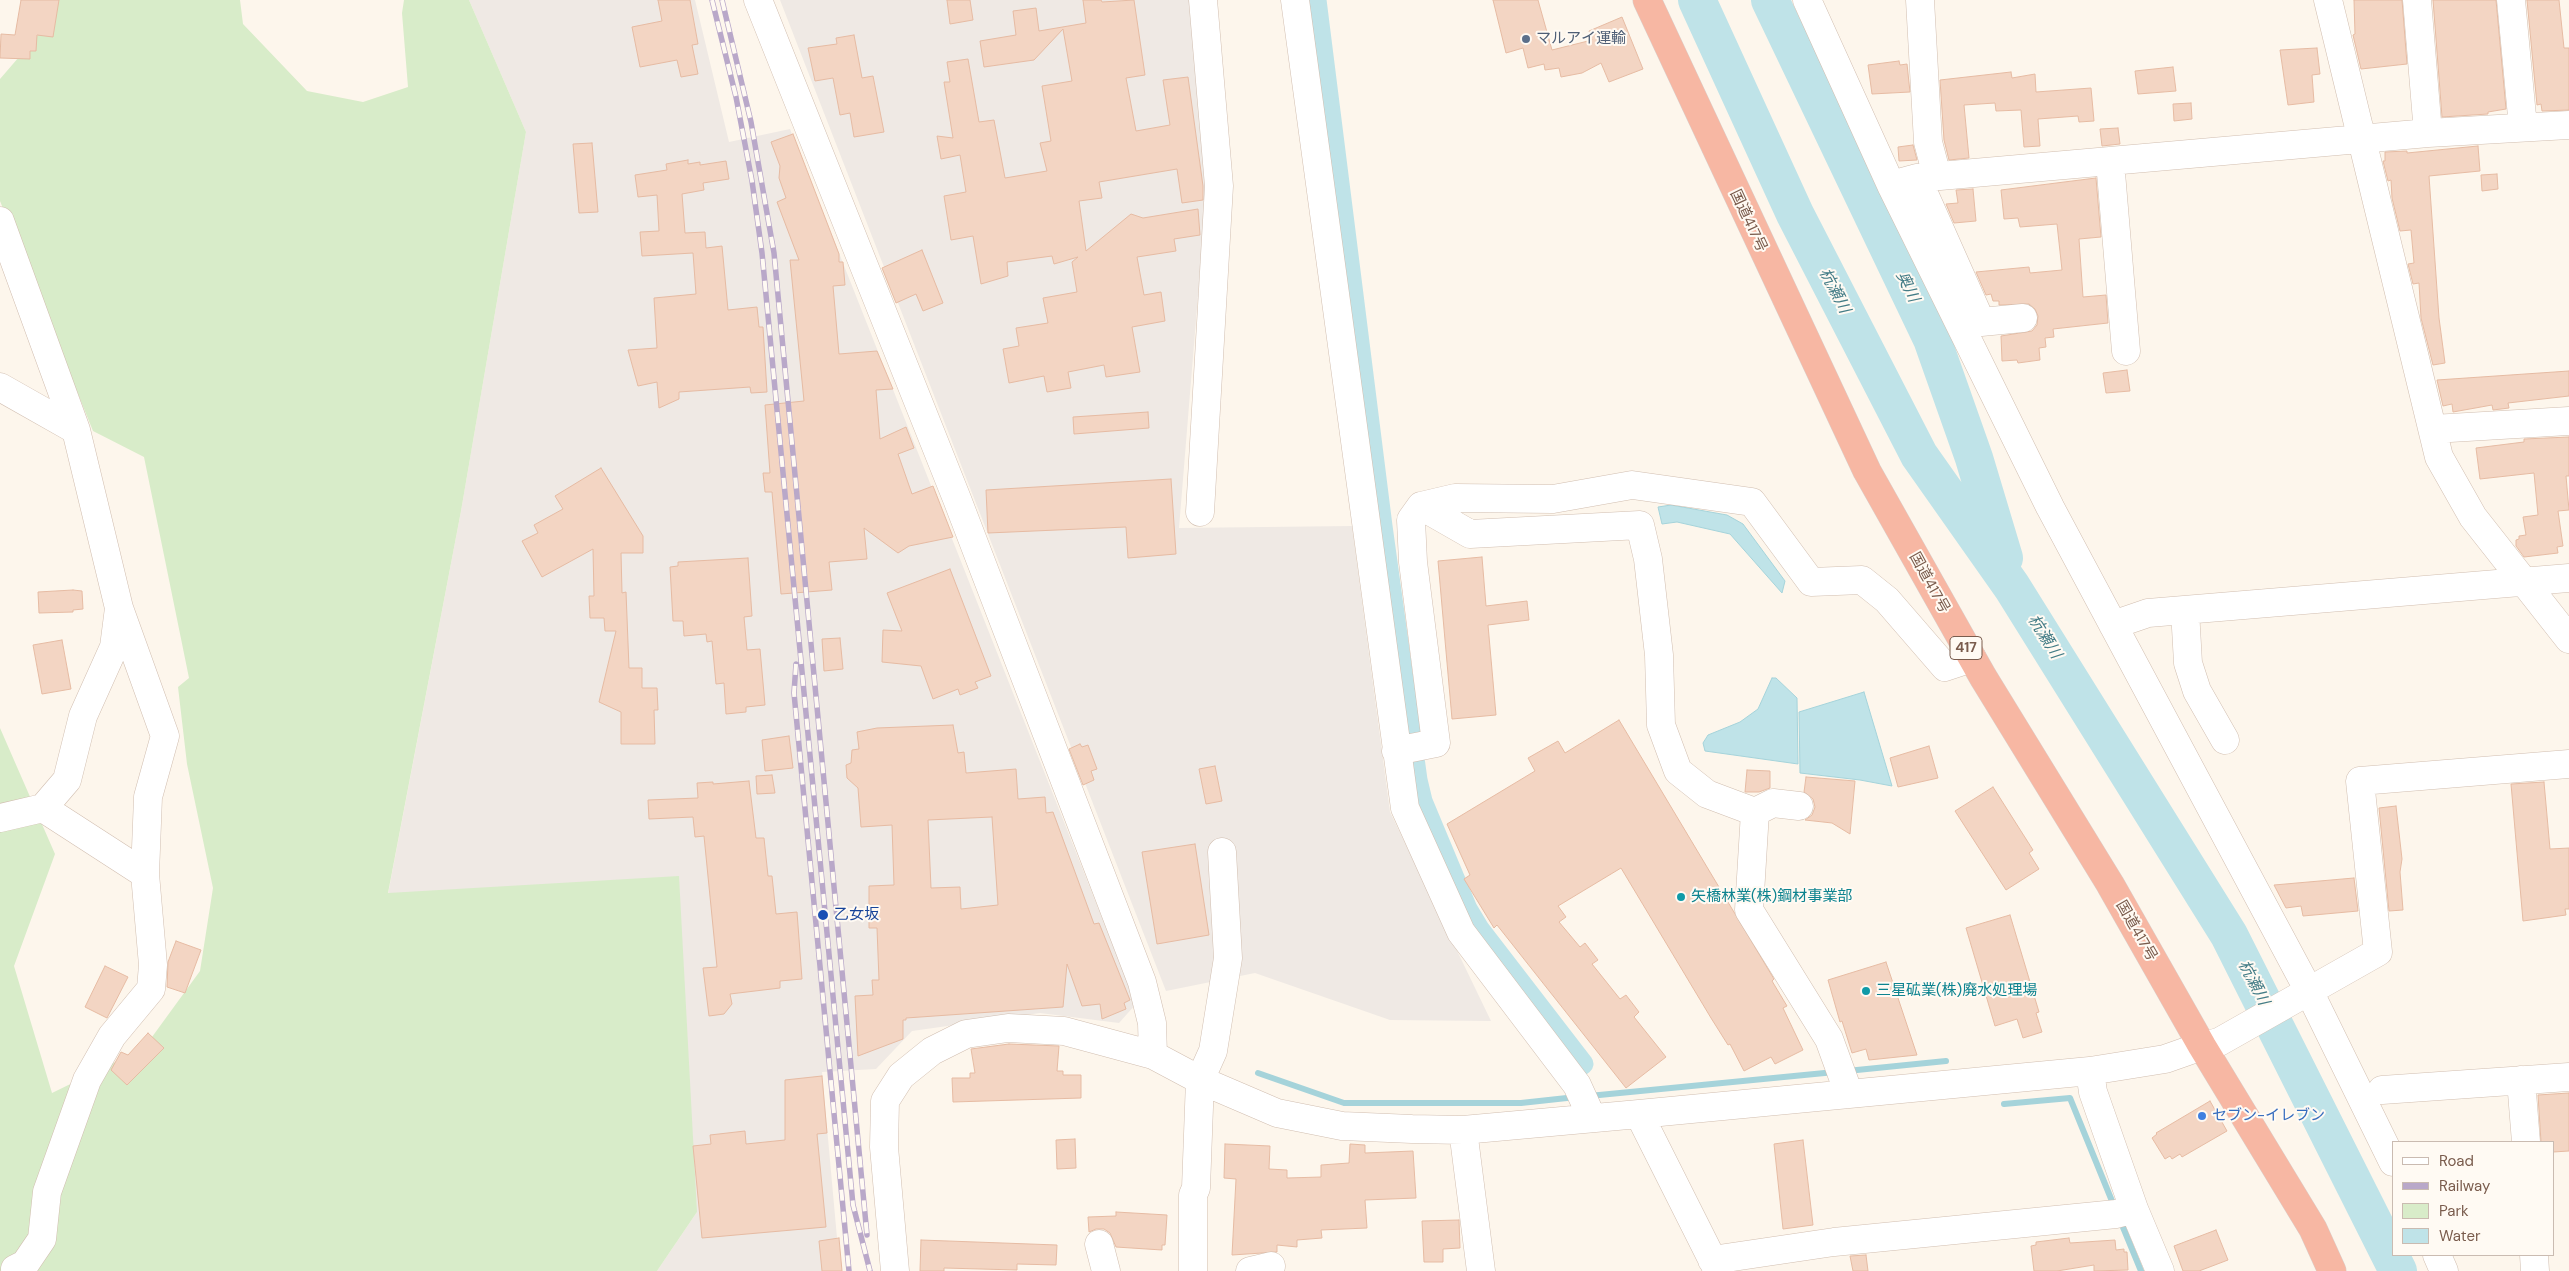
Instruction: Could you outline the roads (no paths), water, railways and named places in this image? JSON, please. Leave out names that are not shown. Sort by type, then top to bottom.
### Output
[{"type":"highway","name":"国道417号","points":[[1647,0],[1867,471],[1972,658],[2210,1044],[2313,1229],[2332,1271]]},
{"type":"street","points":[[758,0],[956,499],[1142,982],[1152,1023],[1153,1055]]},
{"type":"street","points":[[1200,512],[1219,186],[1203,0]]},
{"type":"street","points":[[1295,0],[1405,808],[1461,932],[1586,1104]]},
{"type":"street","points":[[1806,0],[1891,185],[2050,507],[2308,994],[2392,1160]]},
{"type":"street","points":[[1920,0],[1928,142],[1927,177],[1981,322],[2023,318]]},
{"type":"street","points":[[2328,0],[2439,457],[2472,517],[2569,639]]},
{"type":"street","points":[[2417,0],[2428,133]]},
{"type":"street","points":[[2511,0],[2523,128]]},
{"type":"street","points":[[1891,185],[1927,177],[2428,133],[2569,125]]},
{"type":"street","points":[[2110,161],[2126,351]]},
{"type":"street","points":[[0,221],[76,430],[119,608],[165,736],[148,797],[145,874],[153,965],[150,989],[112,1036],[87,1080],[47,1192],[42,1239],[25,1264],[12,1269]]},
{"type":"street","points":[[0,387],[76,430]]},
{"type":"street","points":[[2433,429],[2569,421]]},
{"type":"street","points":[[1396,751],[1436,743],[1413,562],[1411,520],[1420,506],[1455,498],[1553,499],[1632,485],[1752,502],[1811,582],[1862,580],[1887,600],[1945,667],[1972,658]]},
{"type":"street","points":[[1420,506],[1470,534],[1640,525],[1648,559],[1659,655],[1662,725],[1678,771],[1707,794],[1755,812],[1773,803],[1799,806]]},
{"type":"street","points":[[2113,625],[2148,614],[2186,610],[2569,578]]},
{"type":"street","points":[[0,818],[43,808],[67,780],[83,716],[114,647],[119,608]]},
{"type":"street","points":[[2186,610],[2188,663],[2197,691],[2225,740]]},
{"type":"street","points":[[895,1271],[884,1147],[885,1101],[901,1076],[932,1051],[966,1034],[1008,1028],[1064,1031],[1153,1055],[1200,1080],[1277,1113],[1342,1126],[1463,1130],[1586,1104],[1639,1114],[1844,1079],[2090,1071],[2165,1059],[2210,1044],[2308,994],[2378,952],[2360,781],[2569,764]]},
{"type":"street","points":[[43,808],[145,874]]},
{"type":"street","points":[[1755,812],[1749,910],[1829,1039],[1844,1079]]},
{"type":"street","points":[[1193,1271],[1193,1195],[1196,1188],[1200,1080],[1214,1051],[1228,958],[1222,852]]},
{"type":"street","points":[[2090,1071],[2093,1092],[2125,1212],[2160,1271]]},
{"type":"street","points":[[2382,1090],[2569,1077]]},
{"type":"street","points":[[2522,1080],[2526,1141]]},
{"type":"street","points":[[1639,1114],[1715,1265],[1834,1242],[2125,1212]]},
{"type":"street","points":[[1463,1130],[1481,1271]]},
{"type":"street","points":[[1099,1244],[1106,1271]]},
{"type":"street","points":[[2437,1256],[2444,1271]]},
{"type":"street","points":[[2534,1256],[2535,1271]]},
{"type":"water","points":[[1671,505],[1727,515],[1743,524],[1785,581],[1782,593],[1730,534],[1677,522],[1662,524],[1658,507]]},
{"type":"water","points":[[1772,678],[1776,678],[1797,698],[1798,764],[1705,751],[1703,743],[1708,735],[1740,722],[1758,709]]},
{"type":"water","points":[[1864,692],[1892,786],[1800,773],[1799,712]]},
{"type":"waterway","points":[[1316,0],[1382,526],[1417,780],[1422,801],[1467,909],[1479,929],[1583,1064],[1575,1068]]},
{"type":"waterway","name":"杭瀬川","points":[[1697,0],[1795,214],[1919,455],[2012,587],[2229,935],[2398,1271]]},
{"type":"waterway","name":"奥川","points":[[1770,0],[1932,339],[1974,458],[2004,558]]},
{"type":"waterway","points":[[1847,1071],[1946,1061]]},
{"type":"waterway","points":[[1589,1096],[1835,1072]]},
{"type":"waterway","points":[[1258,1073],[1344,1103],[1521,1103],[1576,1097]]},
{"type":"waterway","points":[[2004,1104],[2070,1098],[2114,1206]]},
{"type":"waterway","points":[[2120,1220],[2141,1271]]},
{"type":"railway","points":[[712,0],[736,97],[752,181],[762,253],[853,1205],[870,1271]]},
{"type":"railway","points":[[722,0],[751,122],[774,253],[867,1235]]},
{"type":"railway","points":[[796,664],[794,693],[849,1271]]},
{"type":"place","name":"マルアイ運輸","points":[[1526,39]]},
{"type":"place","name":"矢橋林業(株)鋼材事業部","points":[[1681,897]]},
{"type":"place","name":"乙女坂","points":[[823,915]]},
{"type":"place","name":"三星砿業(株)廃水処理場","points":[[1866,991]]},
{"type":"place","name":"セブン-イレブン","points":[[2202,1116]]}]
